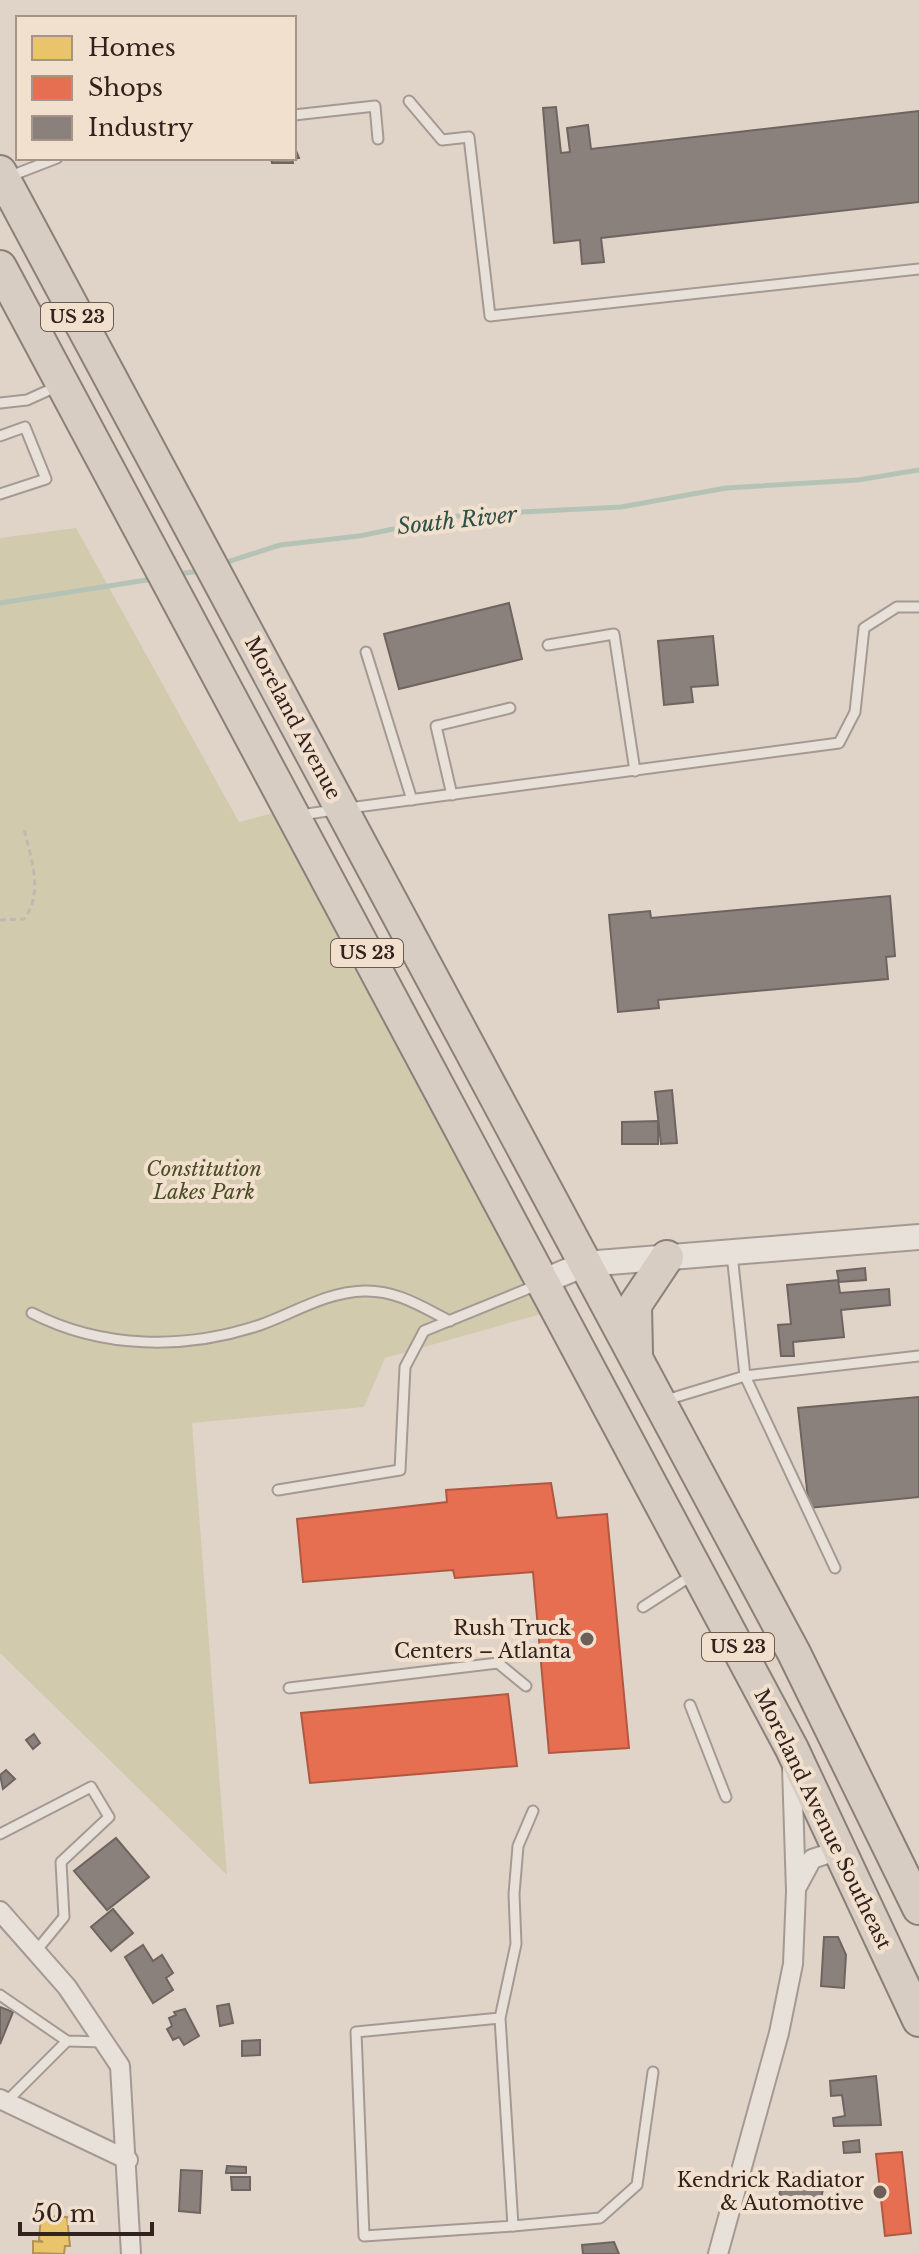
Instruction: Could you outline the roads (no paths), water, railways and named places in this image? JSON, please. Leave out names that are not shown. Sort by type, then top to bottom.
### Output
[{"type":"highway","name":"Moreland Avenue","points":[[1,177],[585,1264]]},
{"type":"highway","name":"US 23","points":[[0,267],[544,1281]]},
{"type":"highway","points":[[637,1360],[635,1305],[667,1257]]},
{"type":"highway","name":"US 23","points":[[585,1264],[794,1653],[919,1908]]},
{"type":"highway","name":"Moreland Avenue Southeast","points":[[544,1281],[792,1749],[842,1849],[919,2020]]},
{"type":"street","points":[[544,1281],[585,1264],[919,1237]]},
{"type":"street","points":[[718,2254],[779,2033],[793,1964],[796,1891],[792,1749]]},
{"type":"street","points":[[796,1891],[812,1859],[842,1849]]},
{"type":"street","points":[[0,1911],[67,1987],[120,2066],[128,2160],[131,2254]]},
{"type":"street","points":[[3,2100],[128,2160]]},
{"type":"lane","points":[[409,101],[442,140],[469,137],[490,316],[919,269]]},
{"type":"lane","points":[[296,115],[375,106],[378,139]]},
{"type":"lane","points":[[1,177],[51,160]]},
{"type":"lane","points":[[0,403],[40,396],[62,383]]},
{"type":"lane","points":[[0,436],[25,427],[46,479],[0,494]]},
{"type":"lane","points":[[294,817],[839,743],[855,712],[864,628],[897,607],[919,607]]},
{"type":"lane","points":[[548,645],[614,634],[635,771]]},
{"type":"lane","points":[[366,652],[412,800]]},
{"type":"lane","points":[[452,795],[436,726],[510,708]]},
{"type":"lane","points":[[731,1252],[745,1376],[835,1568]]},
{"type":"lane","points":[[278,1490],[400,1470],[405,1367],[424,1331],[544,1281]]},
{"type":"lane","points":[[32,1313],[88,1336],[141,1344],[205,1337],[259,1325],[310,1302],[363,1290],[398,1294],[450,1321]]},
{"type":"lane","points":[[659,1402],[745,1376],[919,1356]]},
{"type":"lane","points":[[643,1607],[698,1572]]},
{"type":"lane","points":[[289,1688],[498,1663],[526,1686]]},
{"type":"lane","points":[[690,1705],[726,1797]]},
{"type":"lane","points":[[0,1834],[91,1787],[109,1817],[61,1862],[64,1917],[36,1951]]},
{"type":"lane","points":[[513,2226],[500,2018],[516,1944],[514,1894],[518,1846],[533,1811]]},
{"type":"lane","points":[[0,1995],[67,2041],[104,2042]]},
{"type":"lane","points":[[500,2018],[356,2032],[364,2236],[600,2218],[637,2185],[653,2072]]},
{"type":"lane","points":[[3,2100],[67,2041]]},
{"type":"waterway","name":"South River","points":[[221,564],[280,545],[359,536],[463,515],[621,507],[726,488],[858,480],[919,470]]},
{"type":"waterway","name":"South River","points":[[178,574],[200,571]]},
{"type":"waterway","name":"South River","points":[[0,603],[153,579]]},
{"type":"place","name":"Rush Truck Centers – Atlanta","points":[[587,1639]]},
{"type":"place","name":"Kendrick Radiator & Automotive","points":[[880,2192]]},
{"type":"park label","name":"Constitution Lakes Park","points":[[204,1180]]}]
